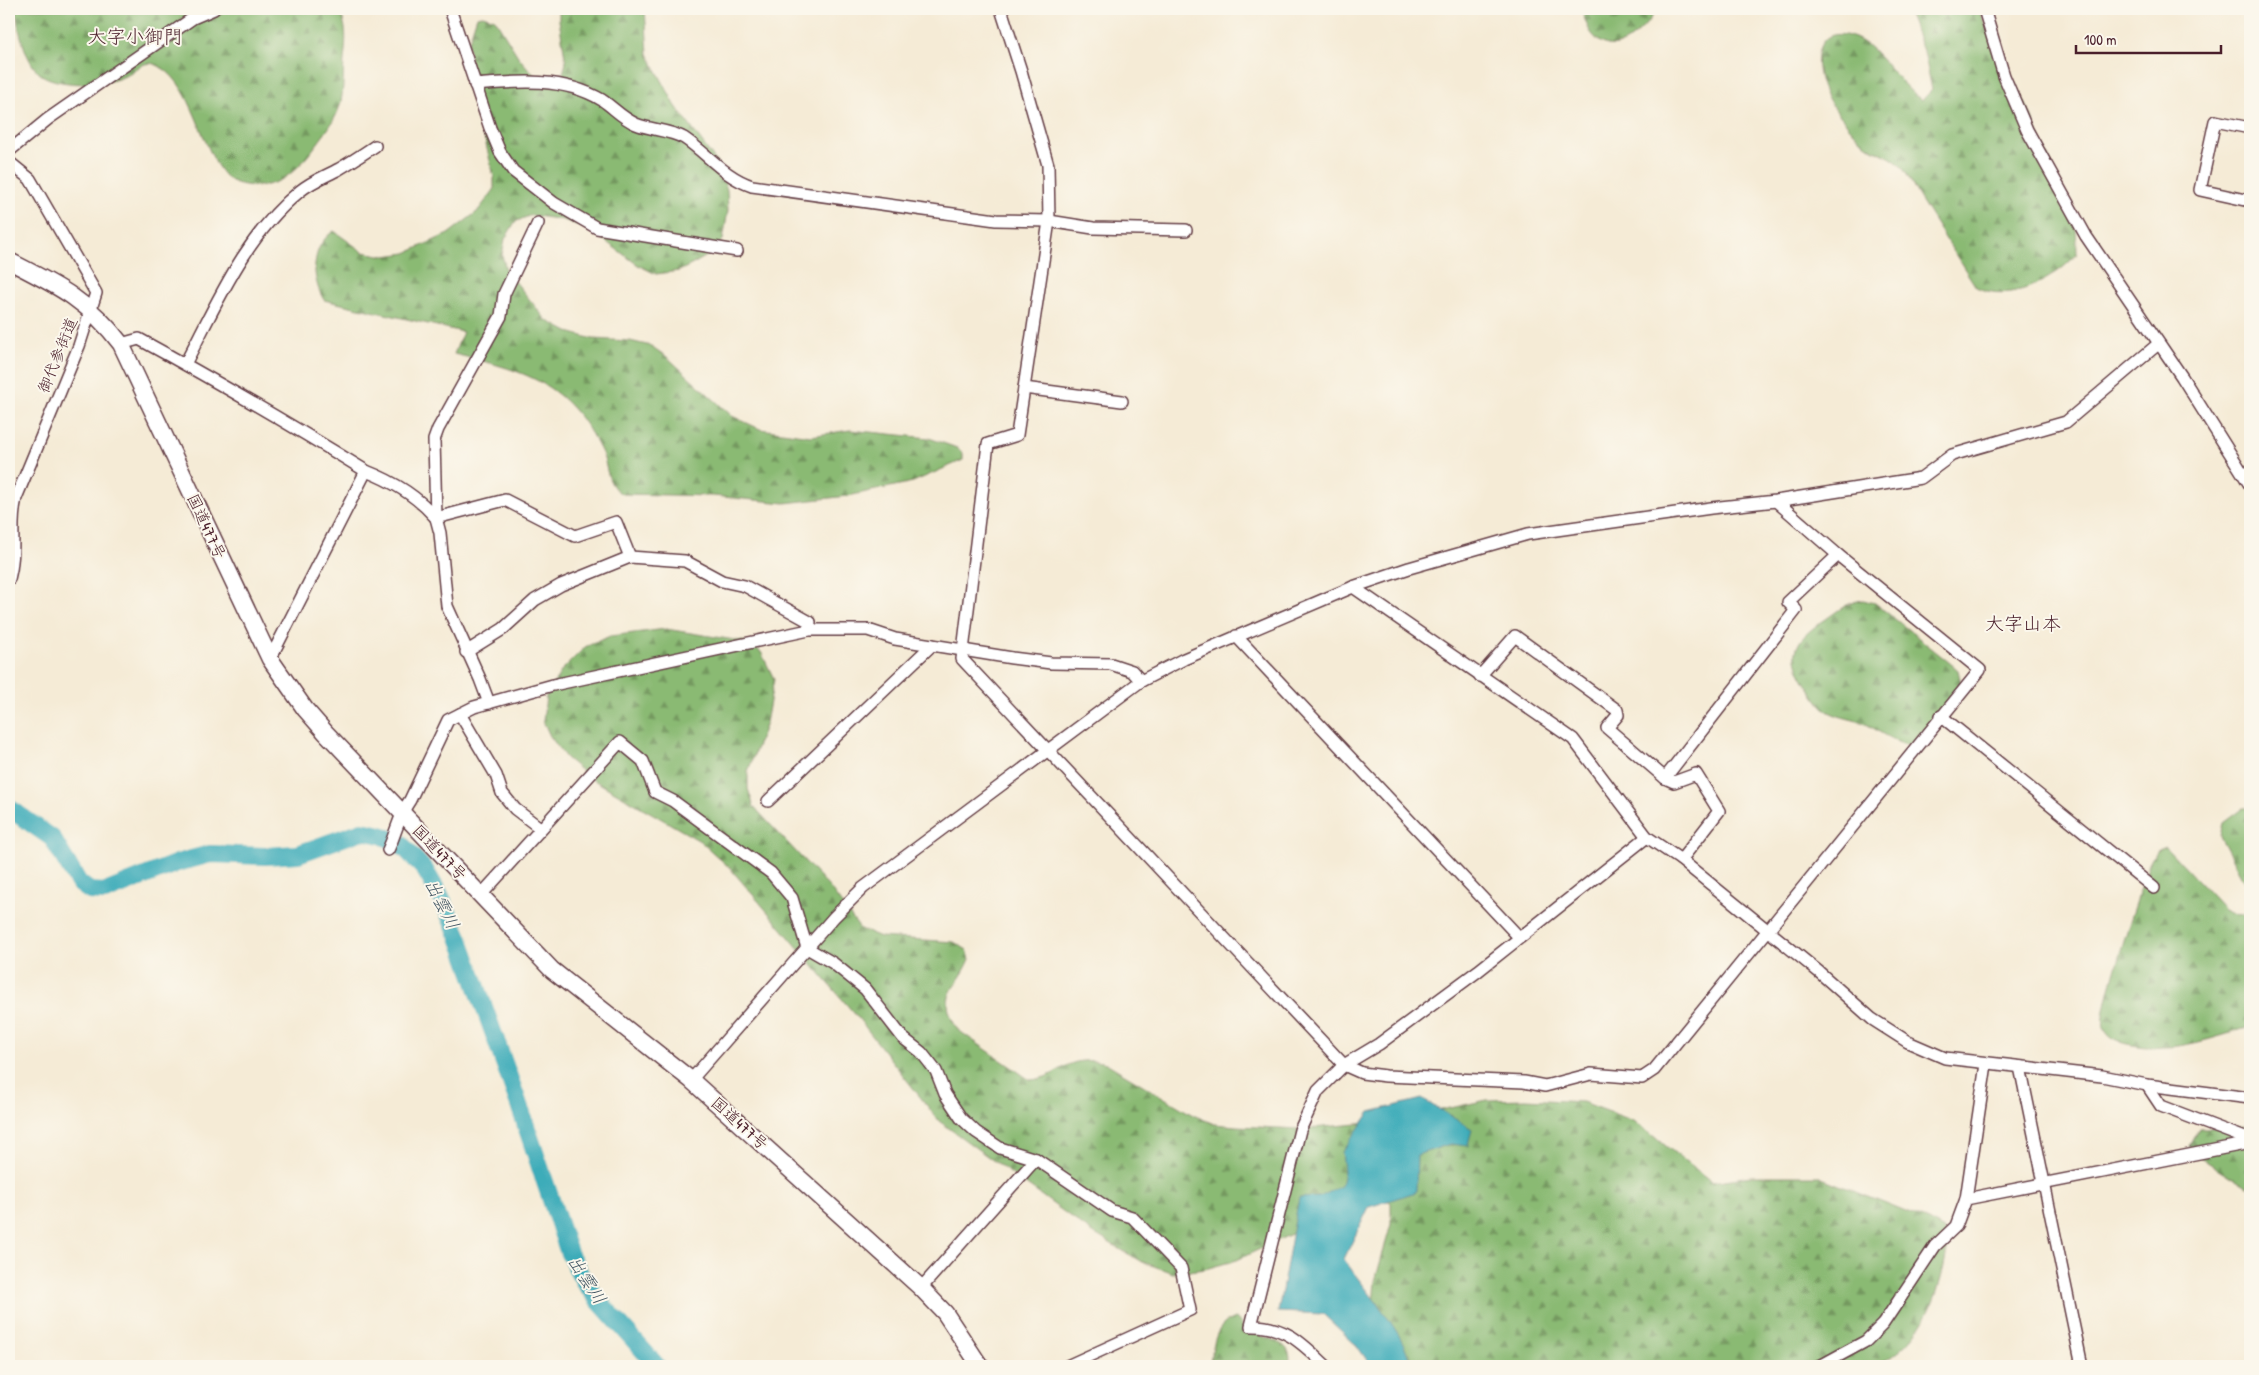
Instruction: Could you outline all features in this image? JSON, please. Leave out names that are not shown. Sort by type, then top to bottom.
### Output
[{"type":"highway","name":"国道477号","points":[[9,260],[53,283],[92,309],[121,344],[270,659],[305,710],[481,895],[522,941],[552,970],[691,1080],[921,1288],[945,1313],[980,1366]]},
{"type":"street","points":[[9,151],[48,119],[185,24],[214,9]]},
{"type":"street","points":[[450,9],[500,152],[513,170],[554,203],[597,228],[737,251]]},
{"type":"street","points":[[1001,9],[1022,71],[1048,166],[1049,221],[1017,435],[988,444],[961,651],[962,659],[1344,1065],[1362,1073],[1386,1076],[1524,1082],[1545,1086],[1591,1074],[1642,1078],[1654,1070],[1940,716],[1980,670],[1838,555],[1776,501]]},
{"type":"street","points":[[1984,9],[2004,76],[2027,130],[2086,236],[2157,345],[2182,378],[2250,485]]},
{"type":"street","points":[[475,85],[516,82],[558,84],[583,90],[604,101],[617,114],[637,125],[682,137],[725,173],[752,186],[996,220],[1049,221],[1093,228],[1186,230]]},
{"type":"street","points":[[2250,128],[2215,121],[2200,190],[2250,201]]},
{"type":"street","points":[[185,364],[238,263],[273,217],[316,179],[339,169],[375,146]]},
{"type":"street","name":"御代参街道","points":[[9,162],[30,179],[96,293],[79,346],[16,498],[12,514],[14,560],[9,579]]},
{"type":"street","points":[[488,704],[480,679],[466,652],[447,606],[440,533],[436,518],[433,468],[434,440],[438,429],[502,316],[504,294],[538,224]]},
{"type":"street","points":[[121,344],[139,339],[260,405],[366,471],[378,476],[423,503],[436,518]]},
{"type":"street","points":[[691,1080],[834,917],[863,888],[1141,681],[1184,659],[1353,587],[1528,534],[1711,508],[1776,501],[1921,478],[1952,455],[2066,422],[2157,345]]},
{"type":"street","points":[[1024,388],[1122,401]]},
{"type":"street","points":[[270,659],[366,471]]},
{"type":"street","points":[[436,518],[505,500],[576,536],[616,522],[630,558]]},
{"type":"street","points":[[1665,778],[1796,610],[1788,602],[1838,555]]},
{"type":"street","points":[[466,652],[503,629],[535,600],[561,585],[630,558],[685,561],[722,581],[745,586],[810,622],[809,630]]},
{"type":"street","points":[[1353,587],[1573,739],[1647,837],[1681,860],[1768,930],[1872,1018],[1908,1042],[1945,1058],[2102,1076],[2147,1085],[2250,1098]]},
{"type":"street","points":[[388,850],[398,828],[402,812],[410,800],[448,720],[474,707],[553,685],[809,630],[868,630],[895,639],[961,651],[1051,663],[1111,664],[1132,671],[1141,681]]},
{"type":"street","points":[[1236,636],[1519,937]]},
{"type":"street","points":[[1480,676],[1514,636],[1617,710],[1618,715],[1607,728],[1665,778],[1674,782],[1696,774],[1719,811],[1681,860]]},
{"type":"street","points":[[768,802],[932,645]]},
{"type":"street","points":[[460,714],[496,775],[502,793],[515,809],[540,828]]},
{"type":"street","points":[[1940,716],[2154,888]]},
{"type":"street","points":[[481,895],[620,742],[643,761],[655,792],[673,802],[771,873],[792,898],[808,948],[833,963],[865,989],[903,1038],[921,1052],[936,1071],[944,1094],[961,1118],[976,1132],[1000,1148],[1036,1159],[1112,1211],[1132,1217],[1181,1268],[1190,1310],[1067,1366]]},
{"type":"street","points":[[1326,1366],[1304,1345],[1283,1331],[1266,1326],[1251,1326],[1300,1130],[1318,1091],[1344,1065],[1379,1044],[1647,837]]},
{"type":"street","points":[[1820,1366],[1866,1341],[1883,1324],[1935,1246],[1956,1226],[1966,1199],[1986,1064]]},
{"type":"street","points":[[2020,1067],[2082,1366]]},
{"type":"street","points":[[2147,1085],[2160,1106],[2250,1141]]},
{"type":"street","points":[[1966,1199],[2250,1141]]},
{"type":"street","points":[[921,1288],[1036,1159]]},
{"type":"green space","points":[[16,9],[261,9],[286,11],[338,9],[346,34],[343,89],[340,105],[324,135],[301,164],[292,172],[273,183],[262,186],[236,183],[225,176],[216,163],[183,92],[172,77],[159,66],[149,63],[145,64],[125,76],[106,82],[81,84],[56,81],[38,72],[29,59],[20,33]]},
{"type":"green space","points":[[559,9],[645,9],[648,54],[675,105],[720,167],[727,190],[728,210],[723,240],[710,254],[679,271],[656,274],[638,265],[589,229],[563,220],[531,215],[515,222],[505,239],[502,255],[506,270],[546,320],[568,332],[593,339],[630,341],[651,346],[667,357],[732,416],[760,429],[811,436],[850,430],[929,438],[957,448],[963,453],[963,460],[913,482],[848,496],[785,503],[713,496],[622,494],[610,480],[604,457],[588,427],[573,409],[558,394],[522,374],[502,366],[454,354],[463,332],[324,300],[317,282],[315,263],[320,245],[334,231],[363,252],[385,256],[406,253],[448,234],[477,212],[494,190],[494,177],[477,108],[468,44],[477,16],[483,15],[495,19],[519,58],[545,87],[561,80],[566,63]]},
{"type":"green space","points":[[1581,9],[1658,9],[1629,40],[1620,44],[1610,45],[1601,42],[1592,34]]},
{"type":"green space","points":[[1907,9],[1978,9],[2029,111],[2076,223],[2077,254],[2056,273],[2031,287],[2003,293],[1989,292],[1976,287],[1899,164],[1865,144],[1836,110],[1824,91],[1818,69],[1820,48],[1824,40],[1831,36],[1841,35],[1855,38],[1864,43],[1881,58],[1905,86],[1922,100],[1932,90],[1925,56]]},
{"type":"green space","points":[[1863,600],[1875,603],[1958,670],[1961,683],[1944,718],[1933,733],[1918,744],[1912,745],[1898,742],[1866,724],[1829,712],[1816,698],[1799,669],[1796,653],[1798,645],[1803,638],[1840,609],[1851,603]]},
{"type":"green space","points":[[666,629],[747,642],[761,652],[774,679],[766,723],[748,771],[748,789],[754,807],[829,887],[860,929],[880,937],[954,942],[967,950],[970,959],[950,993],[948,1000],[951,1018],[958,1030],[1030,1080],[1049,1075],[1072,1063],[1092,1061],[1106,1063],[1193,1115],[1214,1124],[1301,1129],[1391,1121],[1487,1100],[1526,1099],[1583,1102],[1634,1121],[1712,1182],[1751,1176],[1817,1176],[1928,1221],[1944,1230],[1949,1238],[1946,1258],[1936,1295],[1928,1312],[1919,1328],[1907,1343],[1893,1355],[1875,1366],[1368,1366],[1375,1281],[1391,1224],[1391,1203],[1379,1192],[1237,1260],[1205,1269],[1173,1273],[1140,1261],[1090,1231],[939,1121],[859,1019],[730,868],[700,841],[592,779],[566,758],[550,736],[543,721],[546,696],[562,670],[585,647],[610,636]]},
{"type":"green space","points":[[2243,808],[2250,808],[2250,893],[2220,836],[2223,823]]},
{"type":"green space","points":[[2166,847],[2224,909],[2237,915],[2250,911],[2250,1027],[2192,1044],[2147,1047],[2120,1042],[2112,1038],[2104,1028],[2104,1017],[2113,976],[2149,864],[2156,851]]},
{"type":"green space","points":[[2250,1127],[2250,1189],[2190,1151],[2189,1146],[2199,1128]]},
{"type":"green space","points":[[1236,1318],[1247,1330],[1283,1345],[1288,1350],[1290,1357],[1289,1366],[1209,1366],[1219,1330],[1223,1325]]},
{"type":"water","points":[[1422,1099],[1472,1129],[1468,1146],[1450,1144],[1417,1155],[1416,1192],[1369,1207],[1344,1259],[1394,1327],[1408,1354],[1410,1366],[1371,1366],[1357,1346],[1323,1314],[1278,1312],[1299,1198],[1320,1197],[1341,1186],[1344,1171],[1342,1152],[1370,1112]]},
{"type":"waterway","name":"出雲川","points":[[9,808],[52,838],[79,883],[90,891],[105,892],[177,863],[210,854],[265,856],[298,854],[362,831],[381,835],[401,844],[425,870],[442,899],[459,937],[517,1099],[569,1253],[585,1283],[599,1301],[657,1366]]},
{"type":"district","name":"大字小御門","points":[[135,36]]},
{"type":"district","name":"大字山本","points":[[2023,623]]}]
